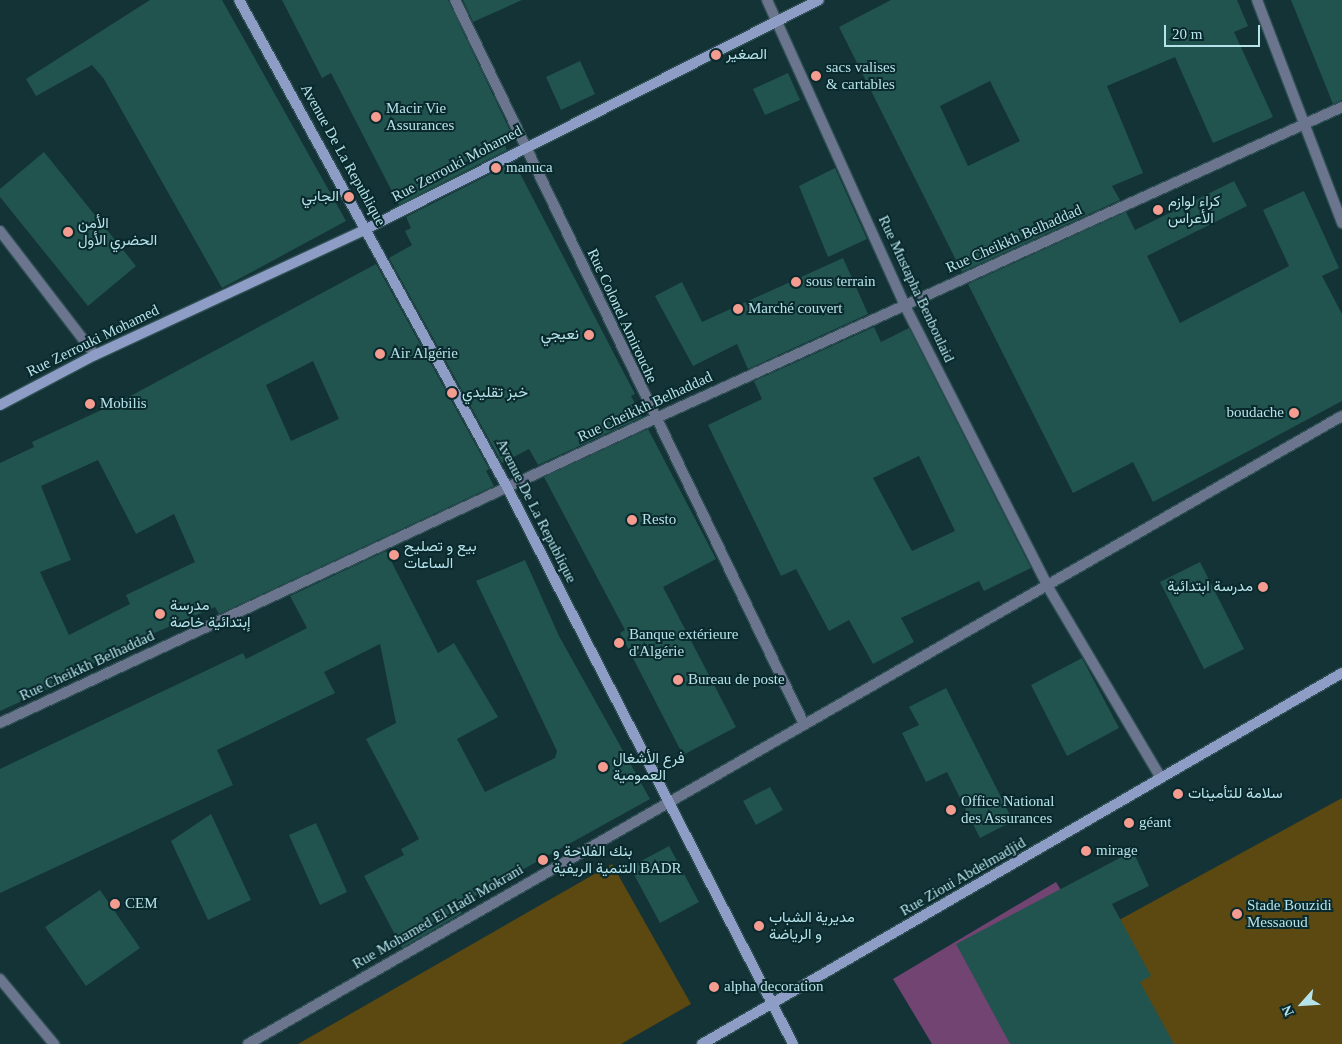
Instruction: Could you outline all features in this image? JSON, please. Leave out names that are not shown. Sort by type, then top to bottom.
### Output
[{"type":"main road","name":"Avenue De La Republique","points":[[239,0],[368,228],[508,489],[793,1044]]},
{"type":"main road","name":"Rue Zerrouki Mohamed","points":[[0,405],[94,355],[368,228],[524,145],[819,0]]},
{"type":"main road","name":"Rue Zioui Abdelmadjid","points":[[702,1044],[1342,673]]},
{"type":"street","name":"Rue Colonel Amirouche","points":[[455,0],[654,419],[804,724]]},
{"type":"street","name":"Rue Mustapha Benboulaid","points":[[767,0],[904,304],[1048,587],[1161,778]]},
{"type":"street","points":[[1257,0],[1342,223]]},
{"type":"street","name":"Rue Cheikkh Belhaddad","points":[[0,723],[904,304],[1342,107]]},
{"type":"street","points":[[0,231],[94,355]]},
{"type":"street","name":"Rue Mohamed El Hadi Mokrani","points":[[248,1044],[670,804],[804,724],[1048,587],[1342,416]]},
{"type":"street","points":[[0,979],[54,1044]]},
{"type":"shaded area","name":"Stade Bouzidi Messaoud","points":[[1342,798],[1342,1044],[1170,1044],[1110,925]]},
{"type":"shaded area","points":[[612,864],[691,1004],[621,1044],[298,1044]]},
{"type":"shaded area","points":[[1056,882],[1119,988],[1025,1044],[932,1044],[893,979]]},
{"type":"building","points":[[150,0],[222,0],[346,221],[222,288],[104,79],[92,65],[36,96],[26,79]]},
{"type":"building","points":[[282,0],[448,0],[513,137],[503,142],[507,150],[399,205],[331,73],[322,78]]},
{"type":"building","points":[[463,0],[522,0],[473,22]]},
{"type":"building","points":[[891,0],[1237,0],[1248,26],[1234,32],[1273,117],[1213,143],[1175,57],[1107,86],[1143,173],[1112,186],[1120,200],[962,272],[839,27]],"holes":[[[990,81],[1020,141],[968,166],[940,106]]]},
{"type":"building","points":[[1291,0],[1342,0],[1342,100],[1333,104]]},
{"type":"building","points":[[580,61],[595,94],[561,110],[546,77]]},
{"type":"building","points":[[788,73],[800,100],[765,115],[753,89]]},
{"type":"building","name":"الأمن الحضري الأول","points":[[44,152],[136,266],[88,306],[0,197],[0,189]]},
{"type":"building","points":[[514,162],[635,394],[631,396],[642,417],[538,465],[529,449],[502,463],[389,258],[412,245],[405,231],[411,228],[406,217]]},
{"type":"building","points":[[835,168],[867,239],[828,257],[799,186]]},
{"type":"building","points":[[1234,181],[1247,206],[1147,256],[1180,323],[1289,266],[1263,210],[1304,191],[1339,268],[1322,276],[1342,314],[1342,401],[1153,502],[1133,462],[1073,493],[968,284],[1126,212],[1135,230]]},
{"type":"building","points":[[843,258],[868,314],[748,369],[737,344],[693,366],[655,296],[682,282],[702,322]]},
{"type":"building","points":[[376,264],[489,469],[486,471],[494,486],[219,614],[215,607],[145,637],[84,668],[86,672],[0,711],[0,463],[34,447],[32,442],[123,400]],"holes":[[[313,361],[339,419],[291,441],[266,385]],[[98,460],[136,534],[174,514],[195,562],[126,595],[130,604],[69,635],[40,572],[71,560],[41,486]]]},
{"type":"building","points":[[874,327],[881,342],[909,328],[1031,568],[984,591],[979,581],[901,618],[914,642],[873,664],[849,620],[829,631],[796,569],[781,576],[708,425],[762,399],[754,381]],"holes":[[[919,456],[955,531],[912,551],[873,478]]]},
{"type":"building","name":"Resto","points":[[648,429],[716,559],[663,587],[736,727],[683,755],[620,633],[625,630],[544,477]]},
{"type":"building","points":[[386,551],[438,653],[454,643],[498,717],[457,739],[485,792],[555,758],[557,751],[476,581],[525,560],[559,636],[650,799],[457,906],[462,913],[402,948],[364,876],[404,855],[401,849],[419,839],[366,739],[396,723],[380,644],[324,672],[335,693],[217,750],[233,785],[0,893],[0,769],[243,653],[246,659],[307,628],[290,596]]},
{"type":"building","points":[[1200,562],[1244,649],[1204,669],[1160,582]]},
{"type":"building","points":[[1082,658],[1119,728],[1067,756],[1031,685]]},
{"type":"building","points":[[946,688],[1013,821],[980,838],[947,772],[926,782],[902,733],[919,725],[909,707]]},
{"type":"building","points":[[770,787],[783,810],[756,825],[743,801]]},
{"type":"building","points":[[211,814],[251,900],[208,920],[171,841]]},
{"type":"building","points":[[316,823],[347,892],[320,905],[289,835]]},
{"type":"building","points":[[669,846],[699,902],[660,923],[630,867]]},
{"type":"building","points":[[1133,851],[1149,886],[1112,904],[1151,976],[1140,982],[1174,1044],[1010,1044],[956,944]]},
{"type":"building","points":[[100,890],[140,948],[86,986],[45,927]]},
{"type":"place","name":"الصغير","points":[[716,55]]},
{"type":"place","name":"sacs valises & cartables","points":[[816,76]]},
{"type":"place","name":"Macir Vie Assurances","points":[[376,117]]},
{"type":"place","name":"manuca","points":[[496,168]]},
{"type":"place","name":"الجابي","points":[[349,197]]},
{"type":"place","name":"كراء لوازم الأعراس","points":[[1158,210]]},
{"type":"place","name":"الأمن الحضري الأول","points":[[68,232]]},
{"type":"place","name":"sous terrain","points":[[796,282]]},
{"type":"place","name":"Marché couvert","points":[[738,309]]},
{"type":"place","name":"نعيجي","points":[[589,335]]},
{"type":"place","name":"Air Algérie","points":[[380,354]]},
{"type":"place","name":"خبز تقليدي","points":[[452,393]]},
{"type":"place","name":"Mobilis","points":[[90,404]]},
{"type":"place","name":"boudache","points":[[1294,413]]},
{"type":"place","name":"Resto","points":[[632,520]]},
{"type":"place","name":"بيع و تصليح الساعات","points":[[394,555]]},
{"type":"place","name":"مدرسة ابتدائية","points":[[1263,587]]},
{"type":"place","name":"مدرسة إبتدائية خاصة","points":[[160,614]]},
{"type":"place","name":"Banque extérieure d'Algérie","points":[[619,643]]},
{"type":"place","name":"Bureau de poste","points":[[678,680]]},
{"type":"place","name":"فرع الأشغال العمومية","points":[[603,767]]},
{"type":"place","name":"سلامة للتأمينات","points":[[1178,794]]},
{"type":"place","name":"Office National des Assurances","points":[[951,810]]},
{"type":"place","name":"géant","points":[[1129,823]]},
{"type":"place","name":"mirage","points":[[1086,851]]},
{"type":"place","name":"بنك الفلاحة و التنمية الريفية BADR","points":[[543,860]]},
{"type":"place","name":"CEM","points":[[115,904]]},
{"type":"place","name":"Stade Bouzidi Messaoud","points":[[1237,914]]},
{"type":"place","name":"مديرية الشباب و الرياضة","points":[[759,926]]},
{"type":"place","name":"alpha decoration","points":[[714,987]]}]
